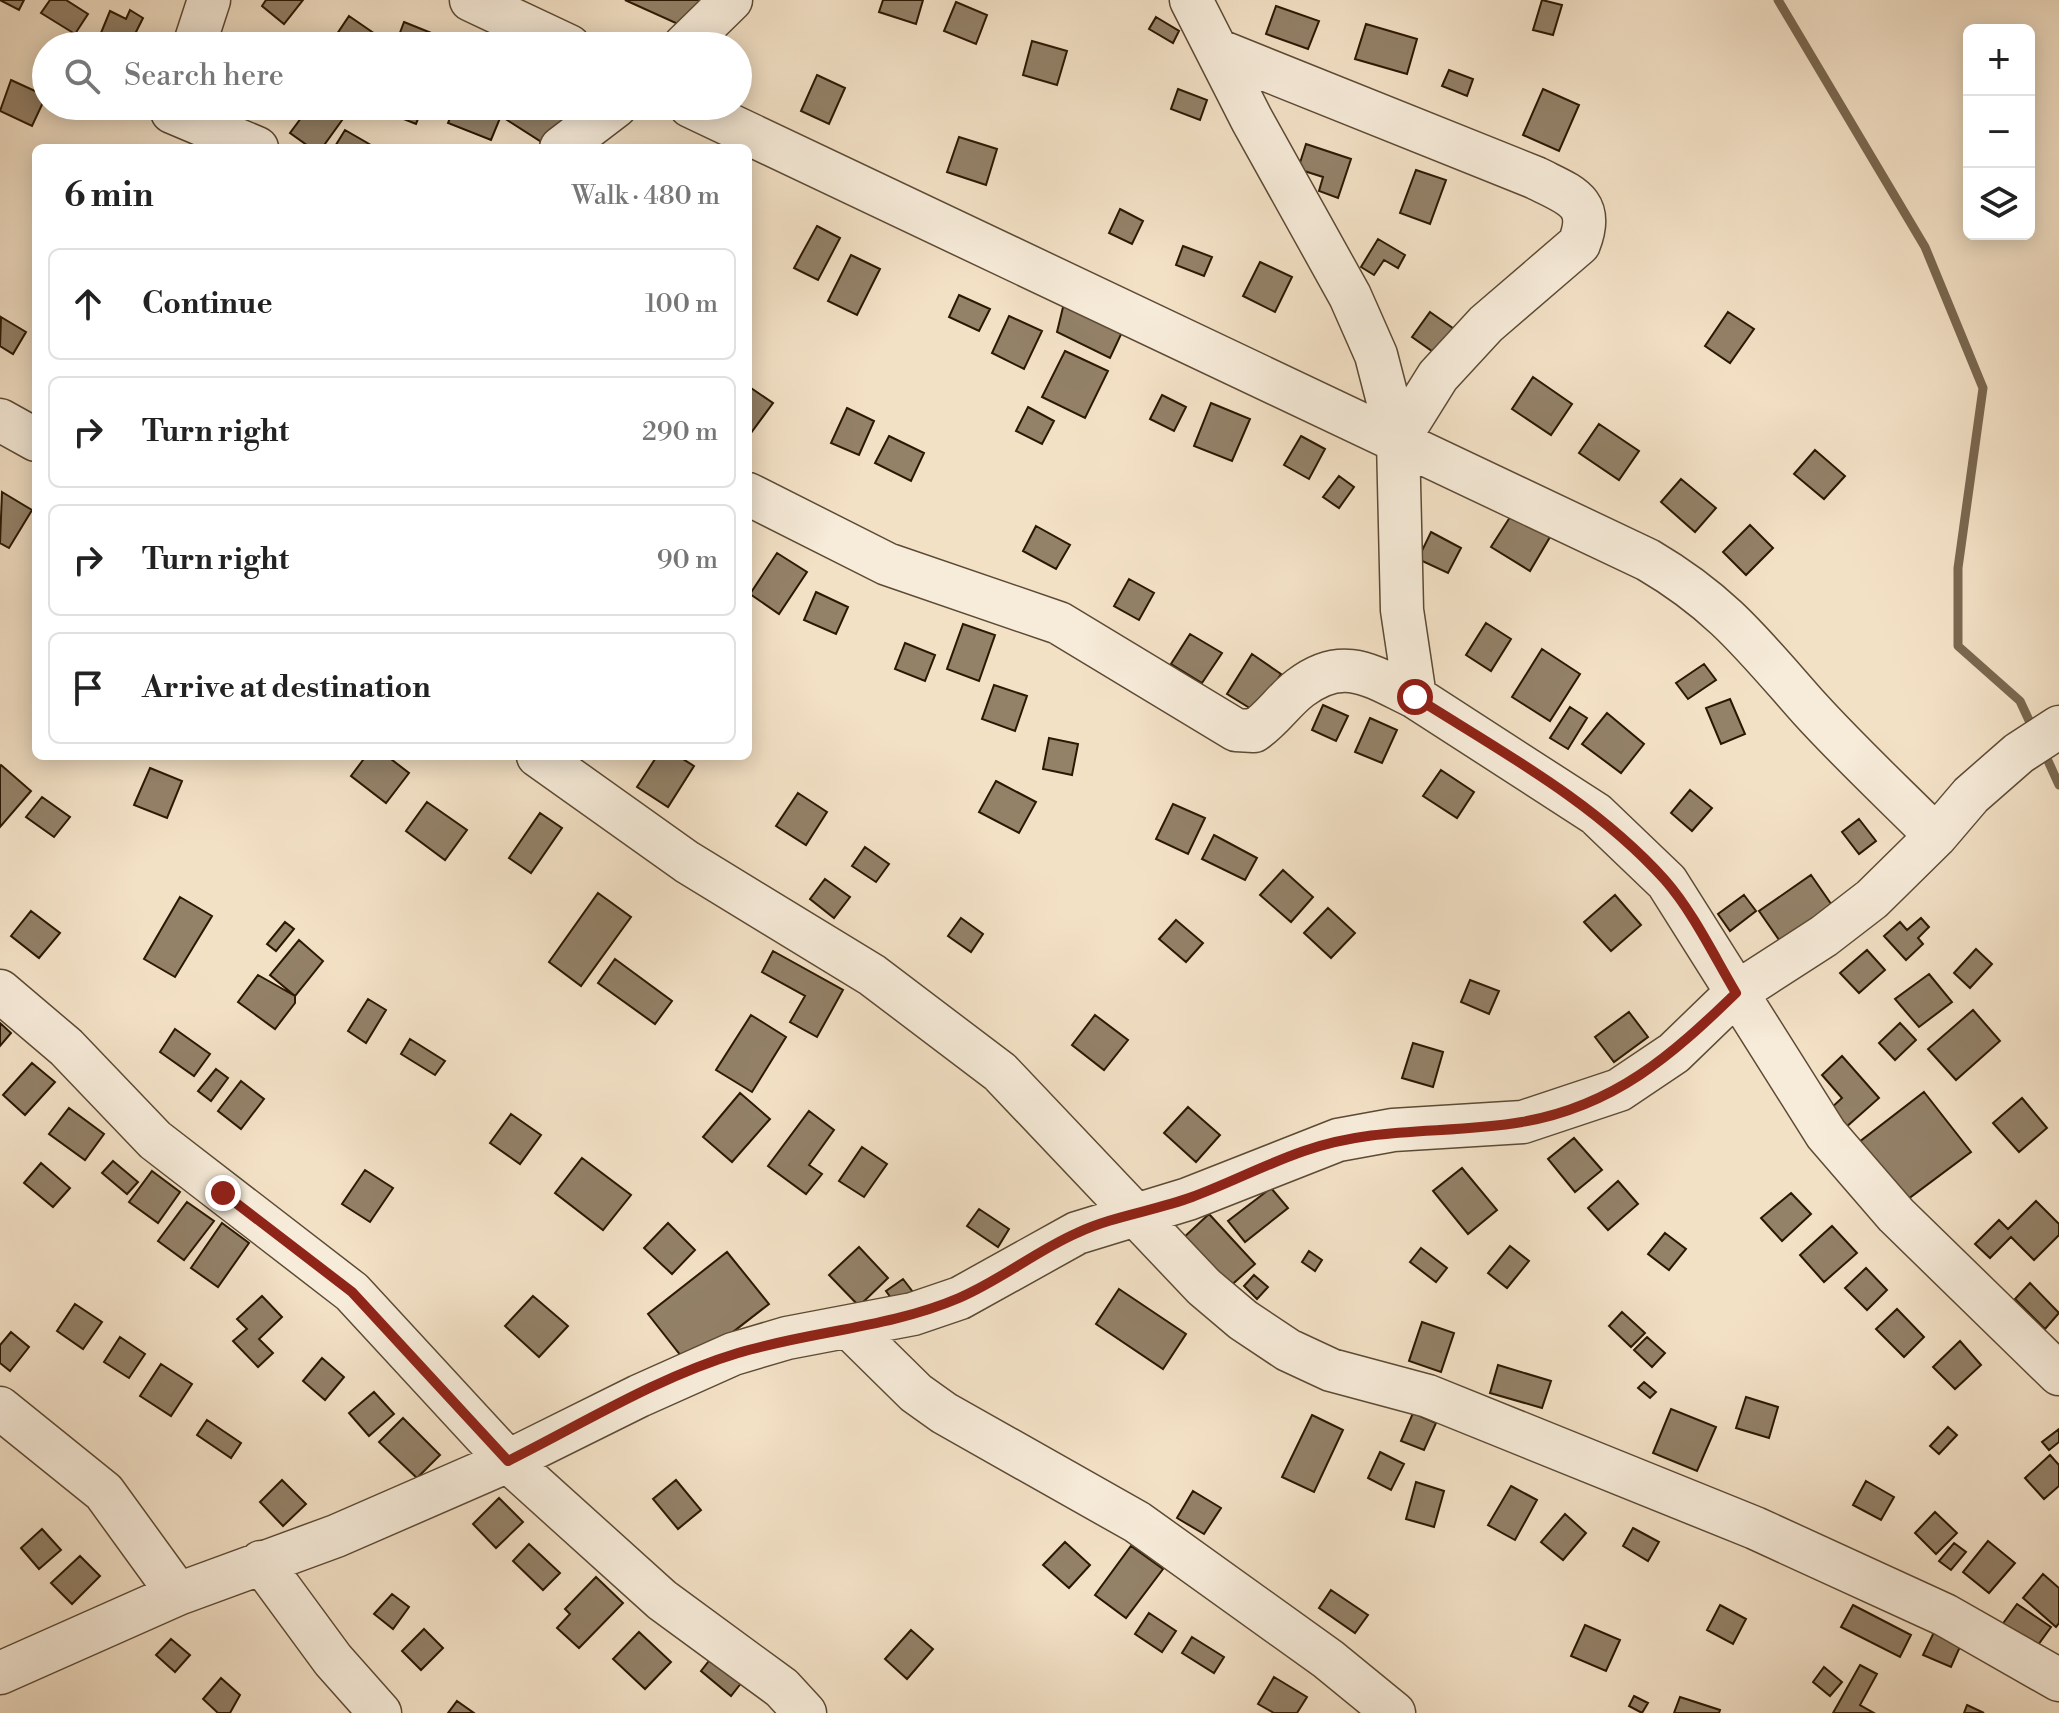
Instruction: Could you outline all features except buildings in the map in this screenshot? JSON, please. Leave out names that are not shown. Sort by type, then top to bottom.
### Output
[{"type":"street","points":[[199,32],[209,0]]},
{"type":"street","points":[[471,0],[539,32]]},
{"type":"street","points":[[698,32],[731,0]]},
{"type":"street","points":[[1191,0],[1363,324],[1376,355],[1398,440],[1402,610],[1415,697]]},
{"type":"street","points":[[1217,50],[1536,178],[1575,198],[1584,211],[1586,227],[1579,244],[1486,324],[1447,365],[1398,440]]},
{"type":"street","points":[[191,120],[248,144]]},
{"type":"street","points":[[566,144],[598,120]]},
{"type":"street","points":[[720,120],[1398,440],[1648,560],[1692,585],[1725,613],[1812,710],[1936,836]]},
{"type":"street","points":[[0,420],[32,438]]},
{"type":"street","points":[[752,496],[887,564],[1059,623],[1236,730],[1254,731],[1301,687],[1333,673],[1356,669],[1415,697],[1552,784],[1596,814],[1667,882],[1826,1134],[1863,1181],[2059,1374]]},
{"type":"street","points":[[0,1673],[178,1594],[336,1536],[508,1461],[639,1396],[733,1354],[787,1338],[913,1314],[960,1298],[1077,1233],[1188,1199],[1338,1140],[1393,1130],[1523,1122],[1573,1108],[1619,1090],[1674,1053],[1736,993],[1824,936],[1872,899],[1936,836],[1971,795],[2042,738]]},
{"type":"street","points":[[544,760],[687,862],[872,975],[1000,1072],[1204,1287],[1243,1320],[1311,1363],[1428,1396],[1755,1528],[1945,1615],[2059,1680]]},
{"type":"street","points":[[0,991],[66,1047],[155,1140],[352,1292],[508,1461],[682,1618],[782,1688],[805,1713]]},
{"type":"street","points":[[850,1328],[916,1393],[944,1413],[1137,1522],[1328,1659],[1394,1713]]},
{"type":"street","points":[[0,1408],[104,1492],[178,1594]]},
{"type":"street","points":[[261,1562],[315,1638],[380,1713]]},
{"type":"waterway","points":[[1778,0],[1925,247],[1983,388],[1958,568],[1958,646],[2020,701],[2034,731]]},
{"type":"waterway","points":[[2044,752],[2059,785]]},
{"type":"route","points":[[223,1193],[352,1292],[408,1349],[508,1461],[691,1371],[733,1354],[787,1338],[913,1314],[960,1298],[1077,1233],[1188,1199],[1299,1153],[1338,1140],[1393,1130],[1523,1122],[1573,1108],[1619,1090],[1674,1053],[1736,993],[1667,882],[1629,844],[1596,814],[1415,697]]}]
